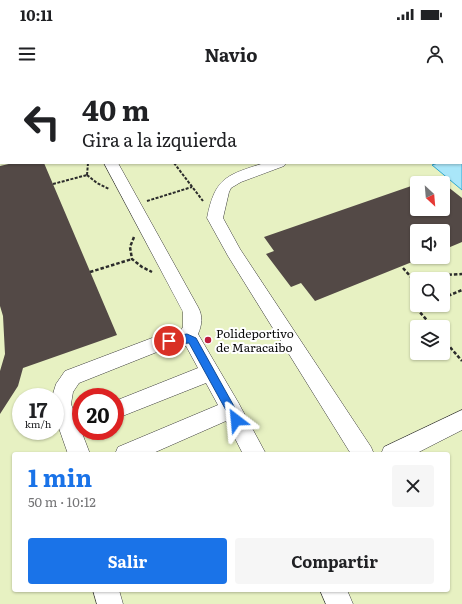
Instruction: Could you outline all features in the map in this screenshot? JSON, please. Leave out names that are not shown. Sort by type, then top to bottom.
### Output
[{"type":"lane","points":[[112,164],[192,312],[192,327],[187,338]]},
{"type":"lane","points":[[276,164],[227,185],[220,196],[215,218],[234,252],[361,452]]},
{"type":"lane","points":[[72,420],[61,404],[63,390],[72,377],[159,343],[187,338],[193,340],[252,452]]},
{"type":"lane","points":[[124,406],[210,372]]},
{"type":"lane","points":[[131,452],[231,409]]},
{"type":"lane","points":[[396,452],[462,420]]},
{"type":"lane","points":[[77,440],[79,452]]},
{"type":"lane","points":[[107,592],[110,604]]},
{"type":"lane","points":[[333,592],[340,604]]},
{"type":"path","points":[[53,184],[87,175],[88,164]]},
{"type":"path","points":[[175,164],[215,218]]},
{"type":"path","points":[[134,204],[192,187]]},
{"type":"path","points":[[90,272],[132,259]]},
{"type":"path","points":[[403,268],[411,277],[462,274]]},
{"type":"path","points":[[450,295],[462,290]]},
{"type":"path","points":[[420,312],[427,320]]},
{"type":"path","points":[[450,347],[462,361]]},
{"type":"green space","name":"Polideportivo de Maracaibo","points":[[0,164],[462,164],[462,604],[0,604]]},
{"type":"water","points":[[462,164],[462,190],[450,180],[450,176],[445,176],[432,165]]},
{"type":"building","points":[[9,164],[44,164],[117,335],[23,368],[18,386],[17,388],[12,388],[12,395],[0,414],[0,371],[5,354],[3,316],[0,306],[0,166]]},
{"type":"building","points":[[410,186],[410,216],[450,216],[450,189],[462,198],[462,242],[450,247],[450,224],[410,224],[410,263],[315,301],[301,283],[291,287],[266,254],[274,251],[264,237]]},
{"type":"place","name":"Polideportivo de Maracaibo","points":[[208,340]]},
{"type":"route","points":[[169,341],[178,338],[193,340],[236,420]]}]
